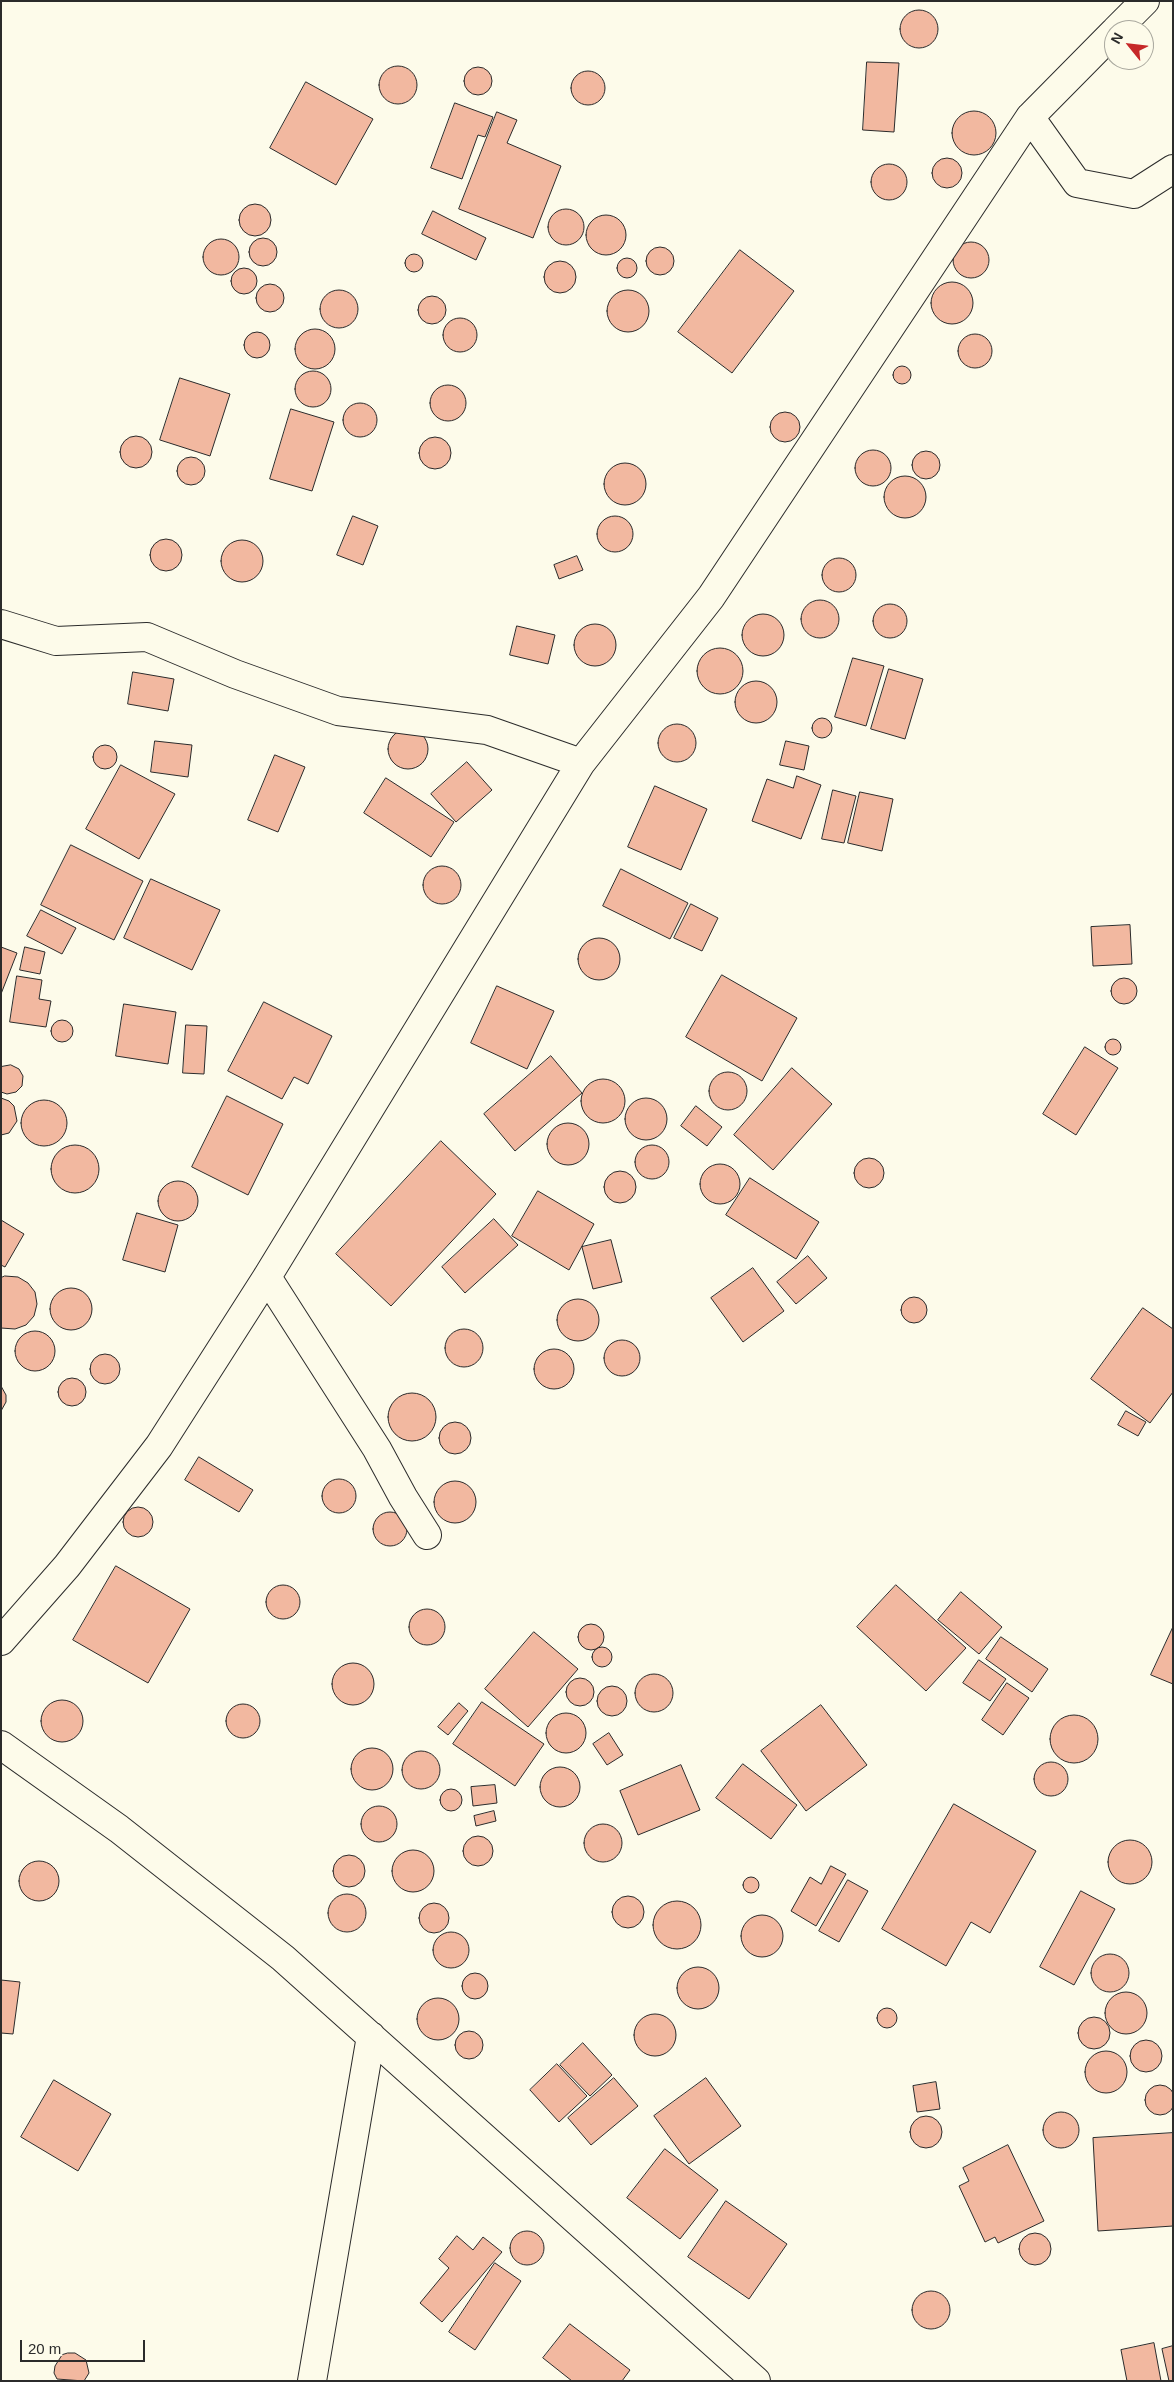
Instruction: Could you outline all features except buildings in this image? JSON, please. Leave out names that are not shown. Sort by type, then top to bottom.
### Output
[{"type":"street","points":[[1126,20],[1145,1]]},
{"type":"street","points":[[1,1641],[67,1566],[159,1446],[267,1277],[580,763],[711,598],[1030,117],[1104,42]]},
{"type":"street","points":[[1030,117],[1077,184],[1134,194],[1173,169]]},
{"type":"street","points":[[1,624],[56,641],[147,637],[235,674],[338,711],[487,730],[580,763]]},
{"type":"street","points":[[267,1277],[377,1449],[403,1497],[428,1536]]},
{"type":"street","points":[[1,1745],[119,1829],[283,1958],[756,2381]]},
{"type":"street","points":[[312,2381],[372,2036]]}]
